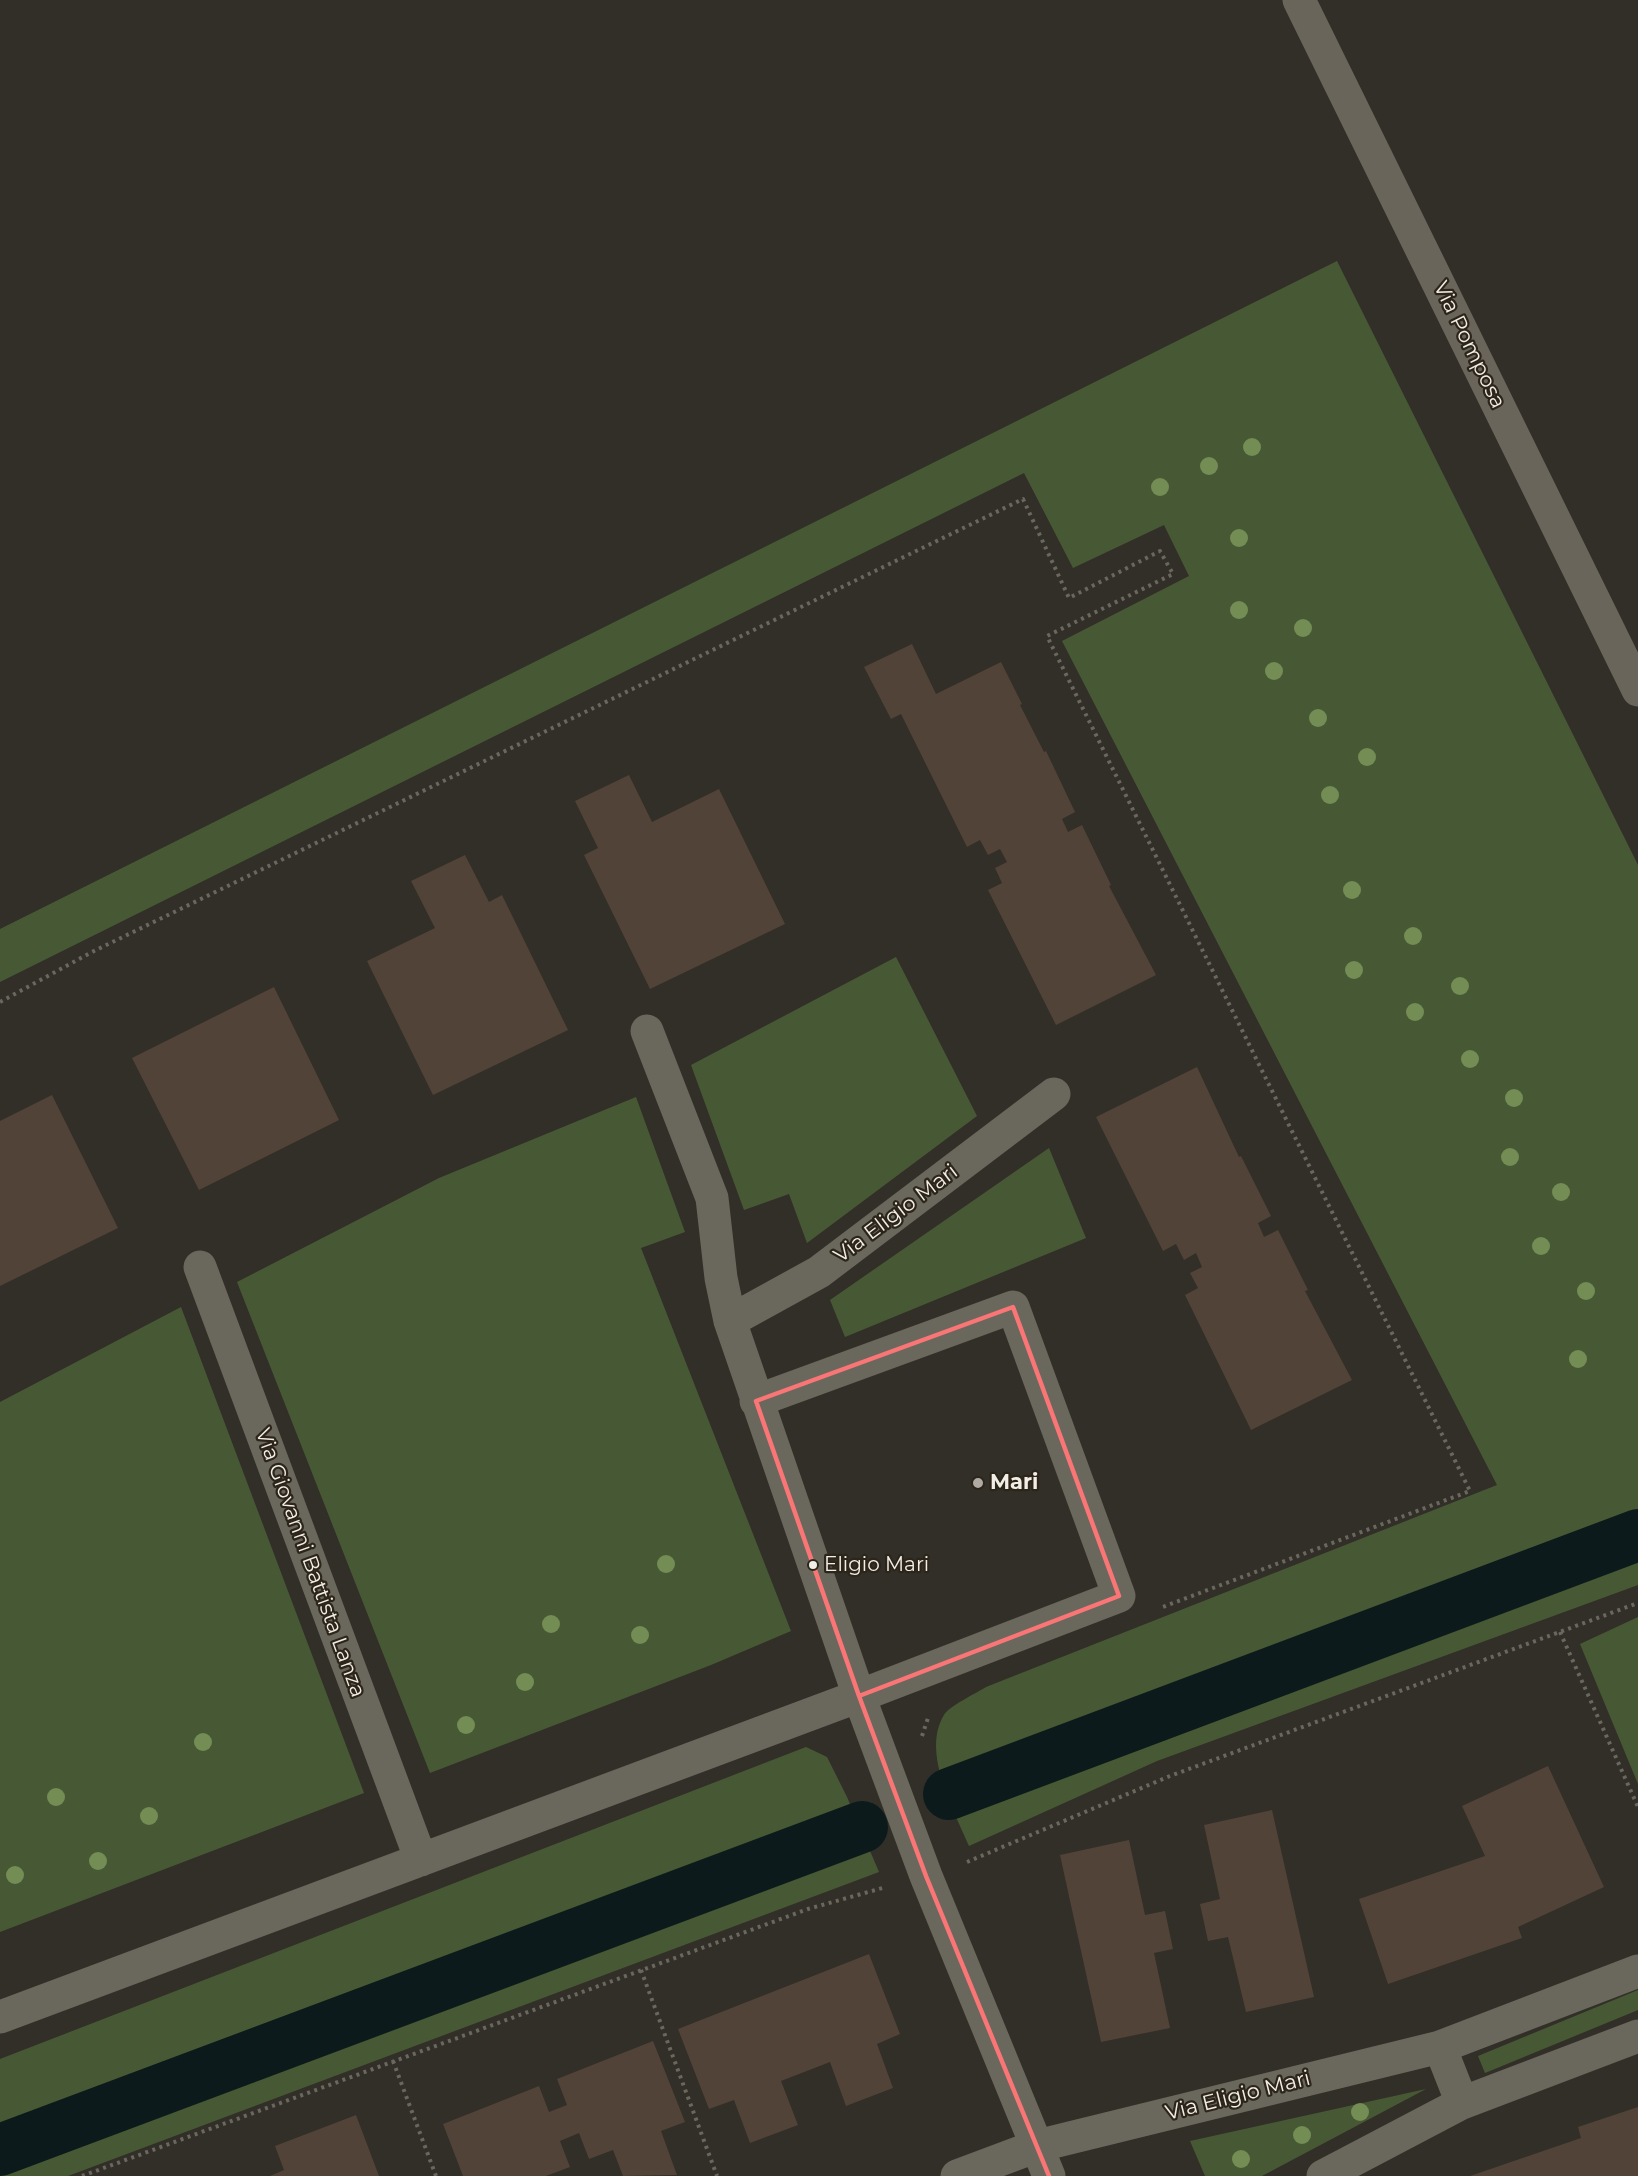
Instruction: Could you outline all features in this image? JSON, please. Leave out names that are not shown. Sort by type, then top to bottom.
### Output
[{"type":"main road","name":"Via Pomposa","points":[[1299,0],[1638,690]]},
{"type":"street","points":[[647,1031],[712,1198],[730,1321],[859,1696],[926,1876],[1049,2176]]},
{"type":"street","name":"Via Eligio Mari","points":[[730,1321],[819,1272],[1054,1094]]},
{"type":"street","name":"Via Giovanni Battista Lanza","points":[[200,1267],[421,1860]]},
{"type":"street","points":[[0,2017],[859,1696],[1119,1596],[1013,1307],[756,1401]]},
{"type":"street","name":"Via Eligio Mari","points":[[957,2176],[1037,2146],[1440,2047],[1638,1971]]},
{"type":"street","points":[[1323,2176],[1462,2103],[1638,2036]]},
{"type":"street","points":[[1440,2047],[1462,2103]]},
{"type":"path","points":[[0,1002],[103,946],[1023,500],[1069,598],[1160,551],[1173,574],[1047,636],[1470,1491],[1149,1612]]},
{"type":"path","points":[[82,2176],[808,1909],[960,1865],[1170,1776],[1638,1603]]},
{"type":"path","points":[[1560,1632],[1638,1807]]},
{"type":"path","points":[[923,1743],[922,1734],[932,1708]]},
{"type":"path","points":[[641,1970],[717,2176]]},
{"type":"path","points":[[393,2061],[436,2176]]},
{"type":"green space","points":[[1337,261],[1638,865],[1638,1585],[1157,1761],[969,1846],[942,1781],[936,1746],[938,1730],[944,1715],[957,1704],[986,1687],[1497,1485],[1062,641],[1189,576],[1164,525],[1073,568],[1024,473],[0,982],[0,929]]},
{"type":"green space","points":[[896,957],[977,1116],[807,1243],[789,1194],[744,1210],[691,1065]]},
{"type":"green space","points":[[636,1097],[685,1232],[641,1248],[791,1631],[711,1665],[430,1773],[237,1282],[439,1178]]},
{"type":"green space","points":[[1049,1148],[1086,1238],[845,1337],[830,1300]]},
{"type":"green space","points":[[181,1307],[364,1793],[0,1932],[0,1402]]},
{"type":"green space","points":[[1638,1617],[1638,1784],[1580,1644]]},
{"type":"green space","points":[[806,1747],[827,1757],[879,1872],[68,2176],[0,2176],[0,2059]]},
{"type":"green space","points":[[1638,1990],[1638,2010],[1485,2073],[1478,2056]]},
{"type":"green space","points":[[1426,2089],[1262,2176],[1205,2176],[1190,2141]]},
{"type":"building","points":[[912,644],[936,694],[1001,662],[1022,704],[1020,705],[1044,752],[1046,751],[1075,812],[1062,819],[1068,832],[1082,825],[1111,885],[1109,886],[1156,975],[1056,1025],[988,890],[1002,883],[995,868],[1007,862],[1000,849],[988,855],[980,840],[967,847],[901,714],[891,719],[864,667]]},
{"type":"building","points":[[629,775],[652,822],[719,789],[785,924],[650,989],[584,855],[598,848],[575,801]]},
{"type":"building","points":[[465,855],[489,902],[502,895],[568,1030],[433,1095],[367,961],[435,928],[411,881]]},
{"type":"building","points":[[274,987],[339,1120],[199,1190],[132,1058]]},
{"type":"building","points":[[1197,1067],[1239,1157],[1241,1156],[1271,1216],[1258,1223],[1264,1237],[1278,1230],[1308,1290],[1305,1291],[1352,1380],[1251,1430],[1185,1295],[1198,1288],[1190,1273],[1202,1267],[1196,1253],[1184,1260],[1176,1244],[1163,1251],[1096,1117]]},
{"type":"building","points":[[52,1095],[118,1228],[0,1286],[0,1121]]},
{"type":"building","points":[[1548,1766],[1604,1887],[1518,1927],[1522,1938],[1388,1984],[1359,1899],[1485,1856],[1462,1806]]},
{"type":"building","points":[[1272,1810],[1314,1997],[1246,2012],[1228,1937],[1208,1941],[1200,1904],[1220,1899],[1204,1825]]},
{"type":"building","points":[[1129,1840],[1145,1915],[1165,1911],[1173,1949],[1154,1953],[1170,2028],[1101,2042],[1060,1855]]},
{"type":"building","points":[[869,1954],[900,2034],[877,2044],[893,2088],[846,2106],[830,2062],[781,2081],[798,2125],[750,2143],[734,2100],[709,2109],[678,2029]]},
{"type":"building","points":[[653,2041],[685,2122],[661,2131],[677,2175],[623,2176],[613,2150],[589,2159],[579,2133],[560,2141],[570,2167],[546,2176],[463,2176],[443,2124],[539,2086],[549,2112],[567,2105],[557,2079]]},
{"type":"building","points":[[1638,2107],[1638,2176],[1470,2176],[1581,2138],[1578,2127]]},
{"type":"building","points":[[356,2115],[379,2176],[270,2176],[284,2170],[275,2146]]},
{"type":"waterway","points":[[949,1794],[1638,1535]]},
{"type":"waterway","points":[[0,2150],[862,1827]]},
{"type":"transit line","points":[[1013,1307],[1119,1596],[859,1696],[756,1401],[1013,1307]]},
{"type":"transit line","points":[[859,1696],[926,1876],[1049,2176]]},
{"type":"place","name":"Mari","points":[[978,1483]]},
{"type":"place","name":"Eligio Mari","points":[[813,1565]]}]
